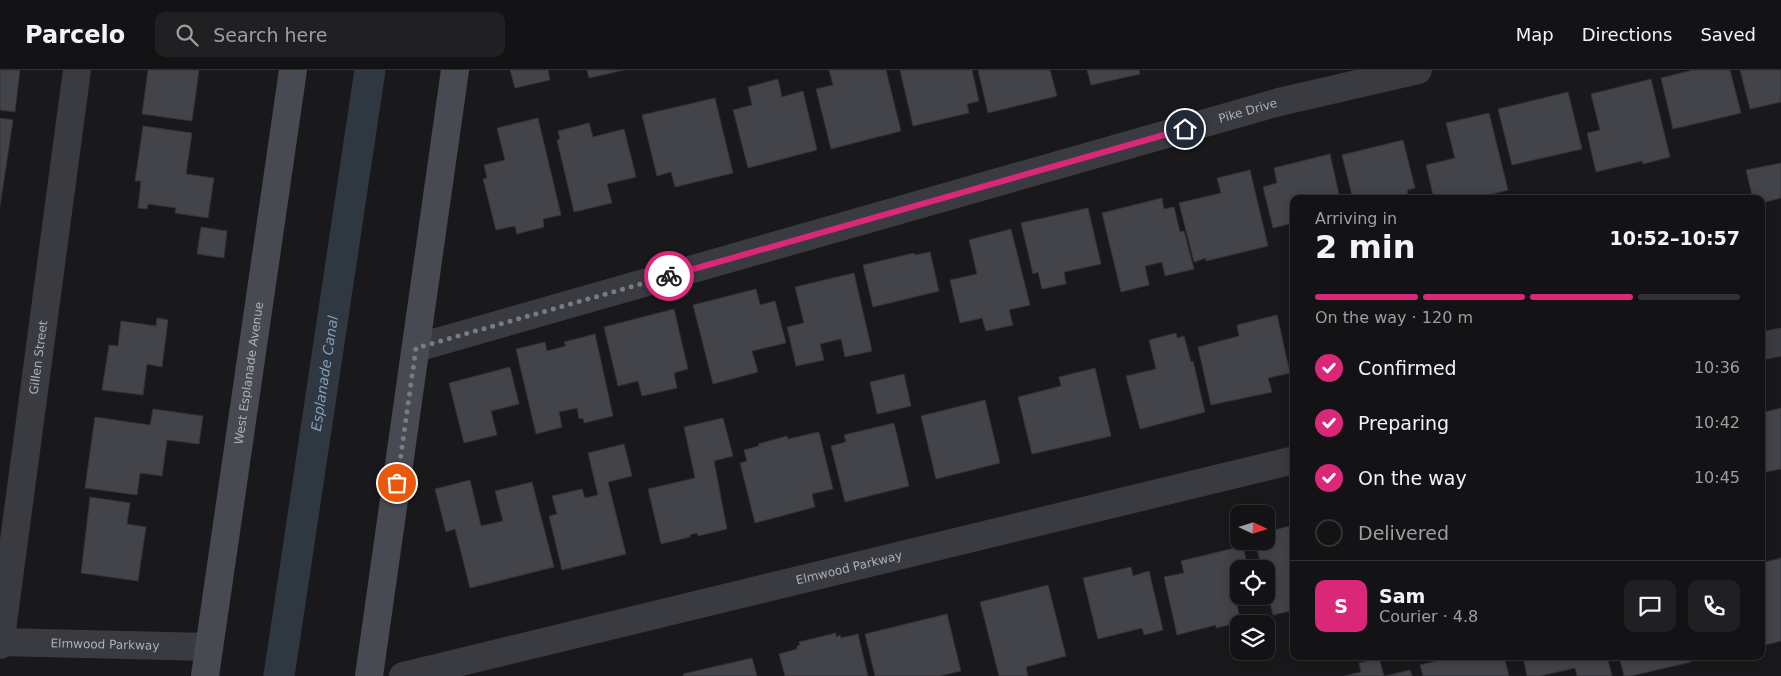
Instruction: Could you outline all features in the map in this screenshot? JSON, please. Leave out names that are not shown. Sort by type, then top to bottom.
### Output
[{"type":"main road","name":"West Esplanade Avenue","points":[[205,676],[293,70]]},
{"type":"main road","points":[[369,676],[455,70]]},
{"type":"street","name":"Gillen Street","points":[[0,643],[76,70]]},
{"type":"street","name":"Pike Drive","points":[[416,348],[1279,102],[1418,70]]},
{"type":"street","points":[[1765,345],[1781,342]]},
{"type":"street","name":"Elmwood Parkway","points":[[403,676],[1290,461]]},
{"type":"street","name":"Elmwood Parkway","points":[[0,643],[209,647]]},
{"type":"building","points":[[0,70],[20,70],[15,112],[0,110]]},
{"type":"building","points":[[148,70],[199,70],[192,121],[142,114]]},
{"type":"building","points":[[510,70],[548,70],[550,80],[515,88]]},
{"type":"building","points":[[587,70],[624,70],[589,78]]},
{"type":"building","points":[[829,70],[886,70],[901,131],[831,149],[816,89],[833,85]]},
{"type":"building","points":[[900,70],[972,70],[979,101],[967,104],[969,113],[913,126]]},
{"type":"building","points":[[978,70],[1050,70],[1057,96],[988,113]]},
{"type":"building","points":[[1087,70],[1139,70],[1140,74],[1091,85]]},
{"type":"building","points":[[1693,70],[1730,70],[1741,113],[1673,129],[1661,78]]},
{"type":"building","points":[[1740,70],[1781,70],[1781,102],[1750,109]]},
{"type":"building","points":[[778,79],[782,97],[803,91],[817,150],[748,168],[733,110],[752,105],[748,87]]},
{"type":"building","points":[[1651,79],[1670,157],[1643,164],[1642,161],[1596,172],[1587,133],[1600,130],[1591,94]]},
{"type":"building","points":[[1568,92],[1582,149],[1512,165],[1498,109]]},
{"type":"building","points":[[715,98],[733,173],[675,187],[671,172],[657,176],[642,115]]},
{"type":"building","points":[[1489,113],[1508,190],[1487,195],[1433,195],[1426,165],[1455,158],[1446,123]]},
{"type":"building","points":[[0,118],[13,120],[0,206]]},
{"type":"building","points":[[538,118],[561,215],[543,219],[544,227],[517,234],[515,226],[496,230],[483,179],[487,178],[484,165],[505,160],[497,128]]},
{"type":"building","points":[[589,123],[593,137],[624,129],[636,177],[607,184],[612,203],[574,212],[557,140],[560,139],[558,131]]},
{"type":"building","points":[[143,126],[192,133],[186,174],[214,178],[208,218],[175,213],[176,208],[148,204],[147,209],[138,208],[141,181],[135,181]]},
{"type":"building","points":[[1403,140],[1415,188],[1407,190],[1408,195],[1352,195],[1342,155]]},
{"type":"building","points":[[1330,154],[1339,195],[1290,195],[1290,224],[1273,228],[1263,187],[1277,183],[1274,168]]},
{"type":"building","points":[[1781,163],[1781,198],[1765,202],[1765,195],[1752,195],[1746,170]]},
{"type":"building","points":[[1250,170],[1268,246],[1206,261],[1206,258],[1194,262],[1179,203],[1221,193],[1217,178]]},
{"type":"building","points":[[1162,198],[1164,209],[1174,207],[1180,232],[1184,231],[1194,269],[1165,276],[1162,262],[1145,266],[1149,285],[1121,292],[1102,213]]},
{"type":"building","points":[[1088,208],[1101,264],[1064,272],[1066,284],[1042,289],[1038,272],[1033,274],[1021,223]]},
{"type":"building","points":[[201,227],[227,231],[224,258],[197,254]]},
{"type":"building","points":[[1011,229],[1030,305],[1009,310],[1013,325],[986,331],[982,318],[960,323],[950,280],[977,274],[969,240]]},
{"type":"building","points":[[930,252],[939,291],[873,307],[863,265],[914,253],[915,255]]},
{"type":"building","points":[[854,273],[872,351],[845,357],[841,339],[820,344],[824,360],[796,366],[787,327],[804,323],[795,287]]},
{"type":"building","points":[[756,289],[760,305],[775,301],[786,343],[752,351],[758,372],[713,384],[693,305]]},
{"type":"building","points":[[674,309],[688,369],[674,373],[677,388],[642,396],[638,381],[618,386],[604,327]]},
{"type":"building","points":[[1277,315],[1290,373],[1268,378],[1272,392],[1211,405],[1198,347],[1239,336],[1237,325]]},
{"type":"building","points":[[157,318],[168,320],[162,367],[147,364],[143,395],[102,390],[109,345],[118,346],[121,321],[156,326]]},
{"type":"building","points":[[1176,333],[1177,338],[1184,336],[1191,362],[1193,361],[1205,412],[1140,429],[1126,376],[1156,369],[1149,340]]},
{"type":"building","points":[[595,334],[613,416],[584,423],[583,418],[579,419],[577,408],[559,412],[562,427],[536,434],[516,349],[545,342],[547,351],[566,346],[564,342]]},
{"type":"building","points":[[510,367],[519,404],[491,411],[497,435],[464,443],[449,383]]},
{"type":"building","points":[[1095,368],[1111,436],[1032,454],[1018,397],[1061,386],[1059,377]]},
{"type":"building","points":[[904,374],[911,406],[877,414],[870,382]]},
{"type":"building","points":[[985,400],[1000,463],[936,479],[921,416]]},
{"type":"building","points":[[1781,408],[1781,469],[1765,472],[1765,412]]},
{"type":"building","points":[[153,409],[203,416],[199,444],[167,440],[162,476],[140,473],[137,495],[85,488],[95,417],[150,425]]},
{"type":"building","points":[[723,418],[733,456],[714,461],[727,529],[698,536],[697,533],[690,535],[690,537],[661,544],[648,489],[695,478],[684,427]]},
{"type":"building","points":[[894,423],[909,486],[845,502],[831,446],[846,442],[844,435]]},
{"type":"building","points":[[819,432],[833,489],[812,494],[815,507],[755,523],[740,463],[747,461],[744,450],[787,436],[788,439]]},
{"type":"building","points":[[624,444],[632,476],[608,482],[626,554],[562,570],[549,516],[557,514],[552,496],[582,489],[585,498],[598,495],[588,453]]},
{"type":"building","points":[[470,480],[481,526],[503,521],[495,491],[532,482],[554,567],[470,588],[455,529],[446,532],[435,489]]},
{"type":"building","points":[[90,497],[130,503],[127,524],[146,527],[138,581],[81,573]]},
{"type":"building","points":[[1290,526],[1290,611],[1273,615],[1271,605],[1275,605],[1275,560],[1260,560],[1257,550],[1275,550],[1275,530]]},
{"type":"building","points":[[1230,549],[1244,550],[1246,560],[1230,560],[1230,605],[1237,605],[1239,615],[1230,615],[1230,625],[1216,628],[1216,625],[1177,635],[1164,577],[1184,573],[1181,561]]},
{"type":"building","points":[[1781,558],[1781,641],[1765,645],[1765,562]]},
{"type":"building","points":[[1131,567],[1133,576],[1149,571],[1163,630],[1144,635],[1142,628],[1098,639],[1083,578]]},
{"type":"building","points":[[1048,585],[1066,656],[1026,667],[1028,676],[999,676],[980,602]]},
{"type":"building","points":[[947,614],[961,671],[940,676],[875,676],[865,634]]},
{"type":"building","points":[[836,633],[836,637],[840,635],[841,638],[858,634],[868,676],[785,676],[779,654],[797,649],[797,646],[800,645],[799,642]]},
{"type":"building","points":[[752,658],[757,676],[684,676],[683,674]]},
{"type":"building","points":[[1380,660],[1384,676],[1344,676],[1361,672],[1359,663]]},
{"type":"building","points":[[1441,660],[1505,660],[1509,676],[1423,676],[1420,665]]},
{"type":"building","points":[[1524,660],[1608,660],[1612,676],[1577,676],[1575,668],[1540,676],[1527,676]]},
{"type":"building","points":[[1620,660],[1691,660],[1691,662],[1624,676]]},
{"type":"building","points":[[1410,670],[1412,676],[1386,676]]},
{"type":"waterway","name":"Esplanade Canal","points":[[279,676],[370,70]]},
{"type":"way so far","points":[[397,483],[416,348],[669,276]]},
{"type":"route","points":[[669,276],[1185,129]]}]
